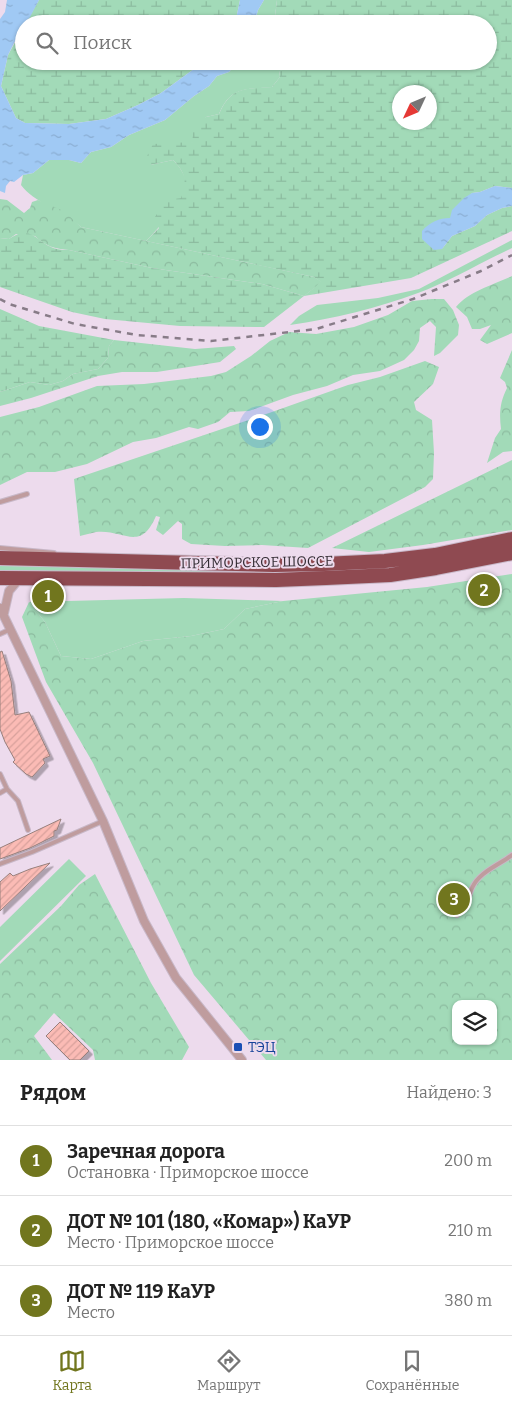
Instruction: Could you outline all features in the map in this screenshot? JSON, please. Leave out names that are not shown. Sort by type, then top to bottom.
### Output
[{"type":"highway","name":"ПРИМОРСКОЕ ШОССЕ","points":[[0,558],[274,565],[385,560],[435,555],[512,539]]},
{"type":"highway","name":"ПРИМОРСКОЕ ШОССЕ","points":[[0,578],[220,579],[390,575],[512,553]]},
{"type":"highway","points":[[220,579],[221,563]]},
{"type":"street","points":[[20,578],[9,591],[2,610],[103,821],[144,921],[176,978],[242,1060]]},
{"type":"lane","points":[[0,502],[28,494]]},
{"type":"lane","points":[[0,548],[37,550],[96,560]]},
{"type":"lane","points":[[0,634],[11,629]]},
{"type":"lane","points":[[0,774],[7,789],[18,801],[28,830]]},
{"type":"lane","points":[[0,794],[7,789]]},
{"type":"lane","points":[[0,864],[103,821]]},
{"type":"lane","points":[[457,915],[468,906],[472,887],[486,870],[496,867],[512,855]]},
{"type":"green space","points":[[39,0],[240,0],[237,15],[30,15]]},
{"type":"green space","points":[[264,0],[277,0],[275,15],[257,15]]},
{"type":"green space","points":[[277,0],[512,0],[512,188],[495,186],[472,193],[442,249],[452,236],[475,226],[487,215],[502,208],[512,206],[512,231],[411,278],[304,296],[321,282],[314,277],[146,241],[159,228],[155,217],[166,200],[181,198],[185,182],[183,173],[173,160],[150,165],[145,160],[153,144],[193,142],[192,127],[206,117],[219,114],[229,98],[234,94],[247,89],[272,87],[280,77],[279,70],[497,70],[497,15],[275,15]]},
{"type":"green space","points":[[15,42],[15,70],[193,70],[161,93],[106,119],[69,124],[25,123],[16,118],[1,86],[8,55]]},
{"type":"green space","points":[[231,70],[279,70],[280,77],[272,87],[247,89],[234,94],[229,98],[219,114],[206,117],[193,142],[150,165],[173,160],[182,172],[186,187],[175,208],[146,241],[81,227],[41,202],[21,185],[23,175],[33,173],[49,160],[69,160],[81,163],[91,152],[111,147],[129,135],[165,120],[209,86],[217,76]]},
{"type":"green space","points":[[0,199],[7,200],[24,213],[30,208],[32,202],[38,200],[64,211],[81,227],[314,277],[322,282],[304,296],[262,284],[152,268],[59,249],[46,245],[35,236],[16,234],[9,239],[0,238]]},
{"type":"green space","points":[[24,233],[59,249],[152,268],[262,284],[304,296],[264,327],[180,326],[105,319],[72,312],[0,287],[0,238],[9,239]]},
{"type":"green space","points":[[512,240],[512,248],[453,278],[418,293],[355,312],[290,325],[299,316],[317,305],[378,298],[419,289]]},
{"type":"green space","points":[[512,276],[512,333],[487,344],[480,340],[491,325],[480,329],[472,329],[467,317],[456,307],[461,301],[474,293]]},
{"type":"green space","points":[[444,299],[453,310],[459,325],[458,335],[440,353],[434,356],[436,327],[430,321],[420,328],[419,341],[414,350],[404,360],[380,371],[353,375],[327,386],[293,395],[249,411],[230,412],[218,422],[198,429],[189,427],[156,438],[133,442],[87,464],[55,472],[27,472],[0,485],[0,417],[39,407],[97,386],[144,384],[211,376],[226,372],[270,341],[289,332],[316,334],[354,327],[388,315],[412,301]]},
{"type":"green space","points":[[0,309],[39,326],[114,340],[109,346],[108,358],[98,369],[73,374],[63,381],[49,385],[30,382],[0,392]]},
{"type":"green space","points":[[114,340],[195,349],[234,346],[236,349],[220,362],[157,372],[122,372],[98,376],[0,406],[0,392],[30,382],[49,385],[63,381],[73,374],[98,369],[108,358],[109,346]]},
{"type":"green space","points":[[512,350],[512,451],[503,452],[487,463],[495,438],[501,429],[501,408],[507,388],[505,382],[500,378]]},
{"type":"green space","points":[[425,361],[439,367],[433,384],[414,402],[416,410],[432,420],[433,479],[425,487],[308,548],[191,544],[182,539],[182,524],[178,521],[163,535],[156,530],[160,517],[156,516],[144,534],[137,537],[106,532],[96,532],[80,536],[74,479],[348,385],[380,377]]},
{"type":"green space","points":[[512,460],[512,530],[369,552],[332,548]]},
{"type":"green space","points":[[0,566],[211,569],[212,574],[0,570]]},
{"type":"green space","points":[[512,574],[512,1060],[266,1060],[194,975],[93,763],[46,682],[22,617],[29,602],[45,622],[61,656],[91,659],[143,641],[191,636],[224,629],[245,609],[283,601],[427,587]]},
{"type":"green space","points":[[184,598],[283,601],[245,609],[224,629],[191,636],[143,641],[91,659],[61,656],[45,622],[29,602]]},
{"type":"green space","points":[[69,859],[86,876],[0,961],[0,927]]},
{"type":"green space","points":[[95,874],[151,983],[189,1047],[182,1060],[95,1060],[93,1050],[54,1013],[34,1036],[52,1060],[0,1060],[0,964],[61,906],[79,885]]},
{"type":"water","points":[[7,0],[39,0],[31,15],[15,15],[15,41],[8,55],[1,86],[16,118],[25,123],[69,124],[106,119],[161,93],[193,70],[231,70],[217,76],[209,86],[165,120],[129,135],[111,147],[91,152],[81,163],[69,160],[49,160],[33,173],[23,175],[14,182],[10,181],[6,186],[5,193],[0,191],[0,19],[5,12]]},
{"type":"water","points":[[240,0],[264,0],[257,15],[237,15]]},
{"type":"water","points":[[495,186],[512,188],[512,206],[502,208],[487,215],[475,226],[452,236],[442,249],[434,250],[422,239],[422,231],[428,225],[435,221],[450,218],[452,210],[464,198],[472,193]]},
{"type":"building","points":[[2,651],[11,681],[15,715],[29,712],[50,756],[43,759],[45,763],[32,777],[13,762],[15,760],[0,729],[0,652]]},
{"type":"building","points":[[61,819],[57,830],[54,831],[54,836],[30,848],[0,859],[0,848]]},
{"type":"building","points":[[50,863],[0,911],[0,882],[10,873],[13,876]]},
{"type":"building","points":[[447,886],[463,903],[461,906],[450,904]]},
{"type":"building","points":[[60,1022],[89,1051],[80,1060],[70,1060],[46,1036]]},
{"type":"railway","points":[[0,299],[9,304],[75,324],[137,335],[211,341],[316,329],[413,299],[481,271],[512,255]]},
{"type":"place","name":"ДОТ № 101 (180, «Комар») КаУР","points":[[484,590]]},
{"type":"place","name":"Заречная дорога","points":[[48,596]]},
{"type":"place","name":"ДОТ № 119 КаУР","points":[[454,899]]},
{"type":"place","name":"ТЭЦ","points":[[238,1047]]}]
